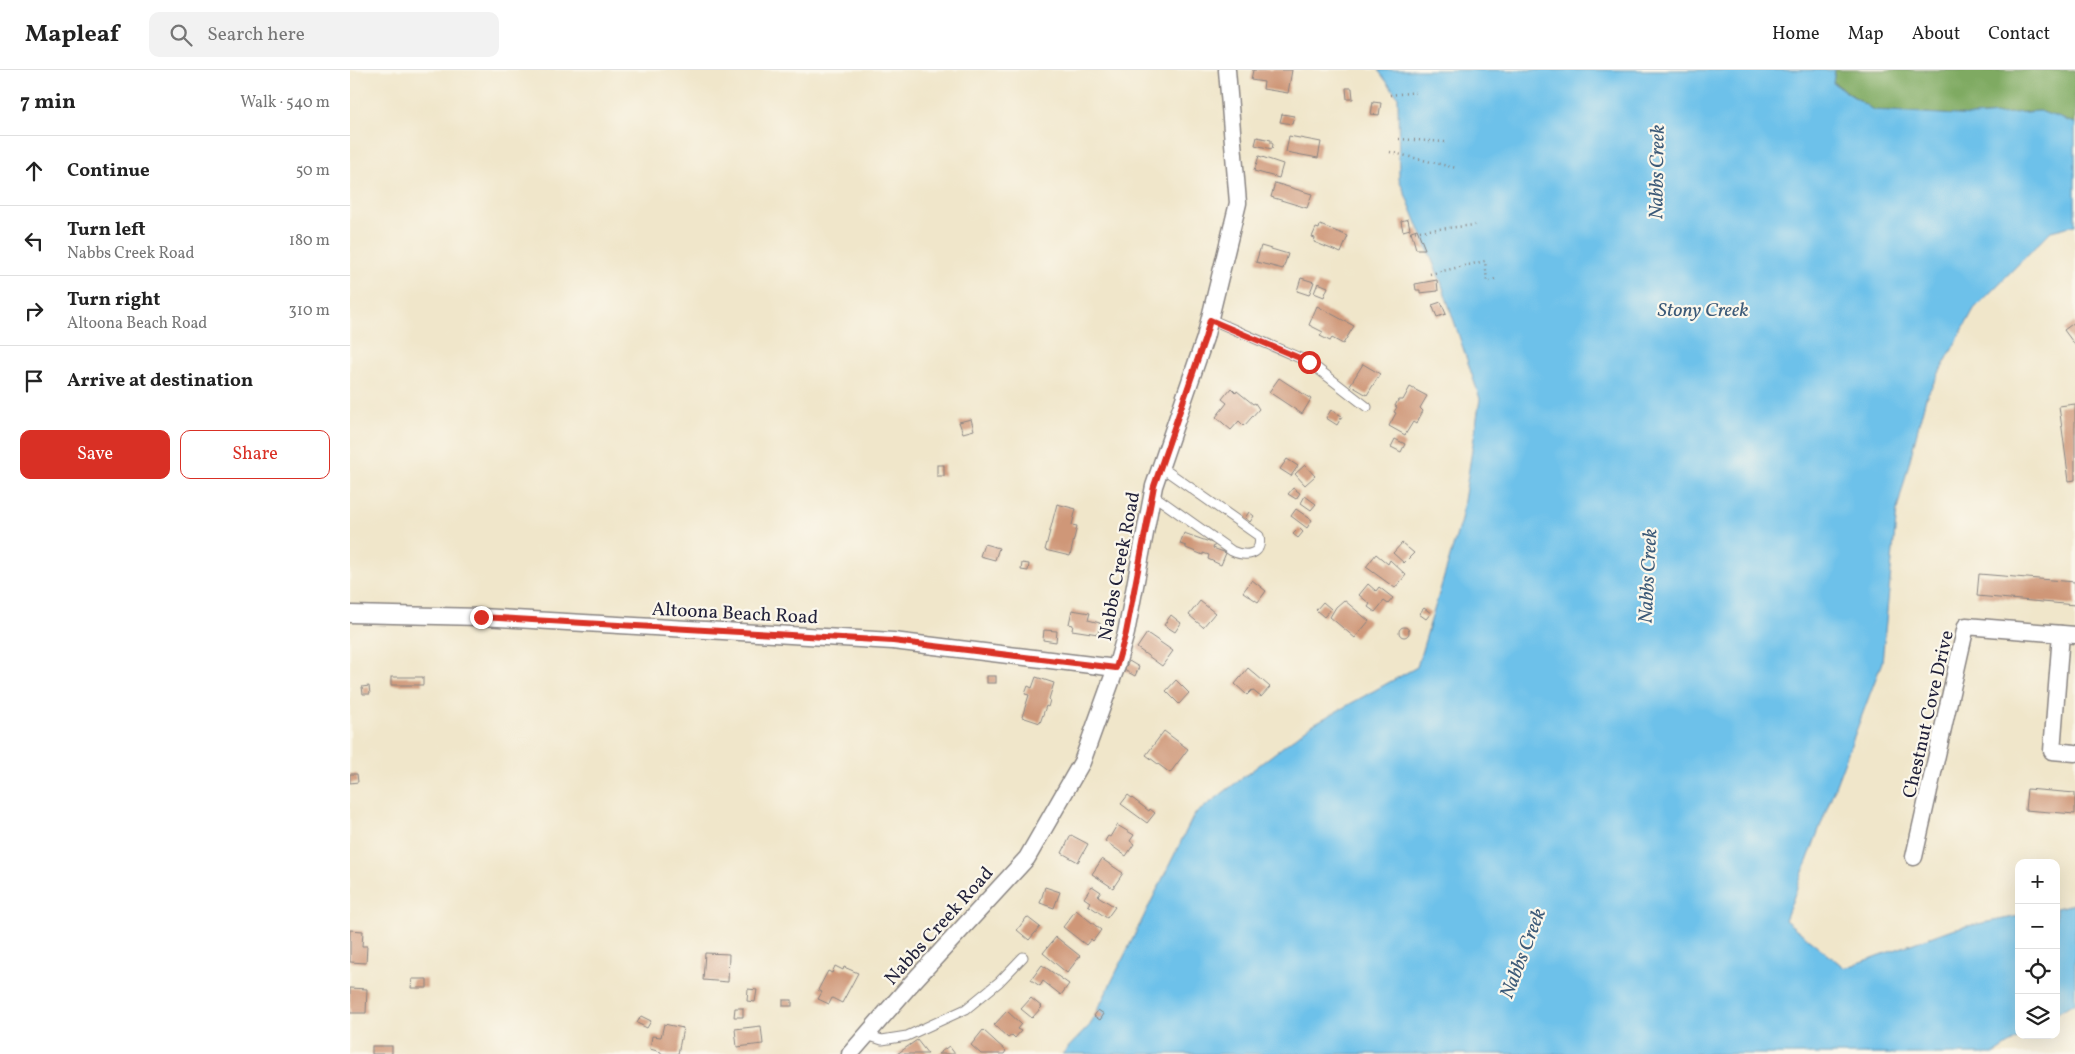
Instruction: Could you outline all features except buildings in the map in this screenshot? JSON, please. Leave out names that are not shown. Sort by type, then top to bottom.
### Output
[{"type":"street","name":"Nabbs Creek Road","points":[[850,1054],[1027,858],[1082,762],[1116,668],[1126,633],[1153,496],[1205,338],[1238,203],[1227,70]]},
{"type":"street","name":"Altoona Beach Road","points":[[350,614],[481,617],[893,641],[1116,668]]},
{"type":"street","name":"Chestnut Cove Drive","points":[[1914,856],[1966,626],[2068,634]]},
{"type":"street","points":[[2068,634],[2052,751],[2075,753]]},
{"type":"lane","points":[[1210,320],[1309,362],[1367,407]]},
{"type":"lane","points":[[1153,496],[1232,551],[1242,555],[1250,554],[1257,550],[1260,542],[1259,536],[1161,467]]},
{"type":"lane","points":[[867,1035],[882,1040],[907,1036],[966,1009],[999,982],[1023,958]]},
{"type":"path","points":[[1390,95],[1418,92]]},
{"type":"path","points":[[1399,139],[1444,142]]},
{"type":"path","points":[[1390,152],[1456,168]]},
{"type":"path","points":[[1410,232],[1475,225]]},
{"type":"path","points":[[1430,274],[1485,261],[1487,282],[1498,278]]},
{"type":"green space","points":[[1835,70],[2075,70],[2075,123],[2039,111],[1974,116],[1873,110],[1833,82]]},
{"type":"water","name":"Stony Creek","points":[[1378,70],[1835,70],[1833,83],[1873,110],[1974,116],[2039,111],[2075,123],[2075,225],[2051,231],[1974,309],[1926,397],[1897,510],[1882,662],[1785,920],[1845,968],[1952,929],[2015,917],[2015,1039],[2017,1039],[1994,1054],[1062,1054],[1090,1025],[1194,815],[1310,726],[1417,667],[1461,520],[1480,399],[1441,282],[1399,179],[1398,97]]},
{"type":"water","points":[[2075,904],[2075,1002],[2060,1011],[2060,949],[2060,907]]},
{"type":"route","points":[[481,617],[893,641],[1116,668],[1126,633],[1154,486],[1210,320],[1309,362]]},
{"type":"water label","name":"Nabbs Creek","points":[[1656,172]]},
{"type":"water label","name":"Nabbs Creek","points":[[1647,576]]},
{"type":"water label","name":"Nabbs Creek","points":[[1522,953]]}]
